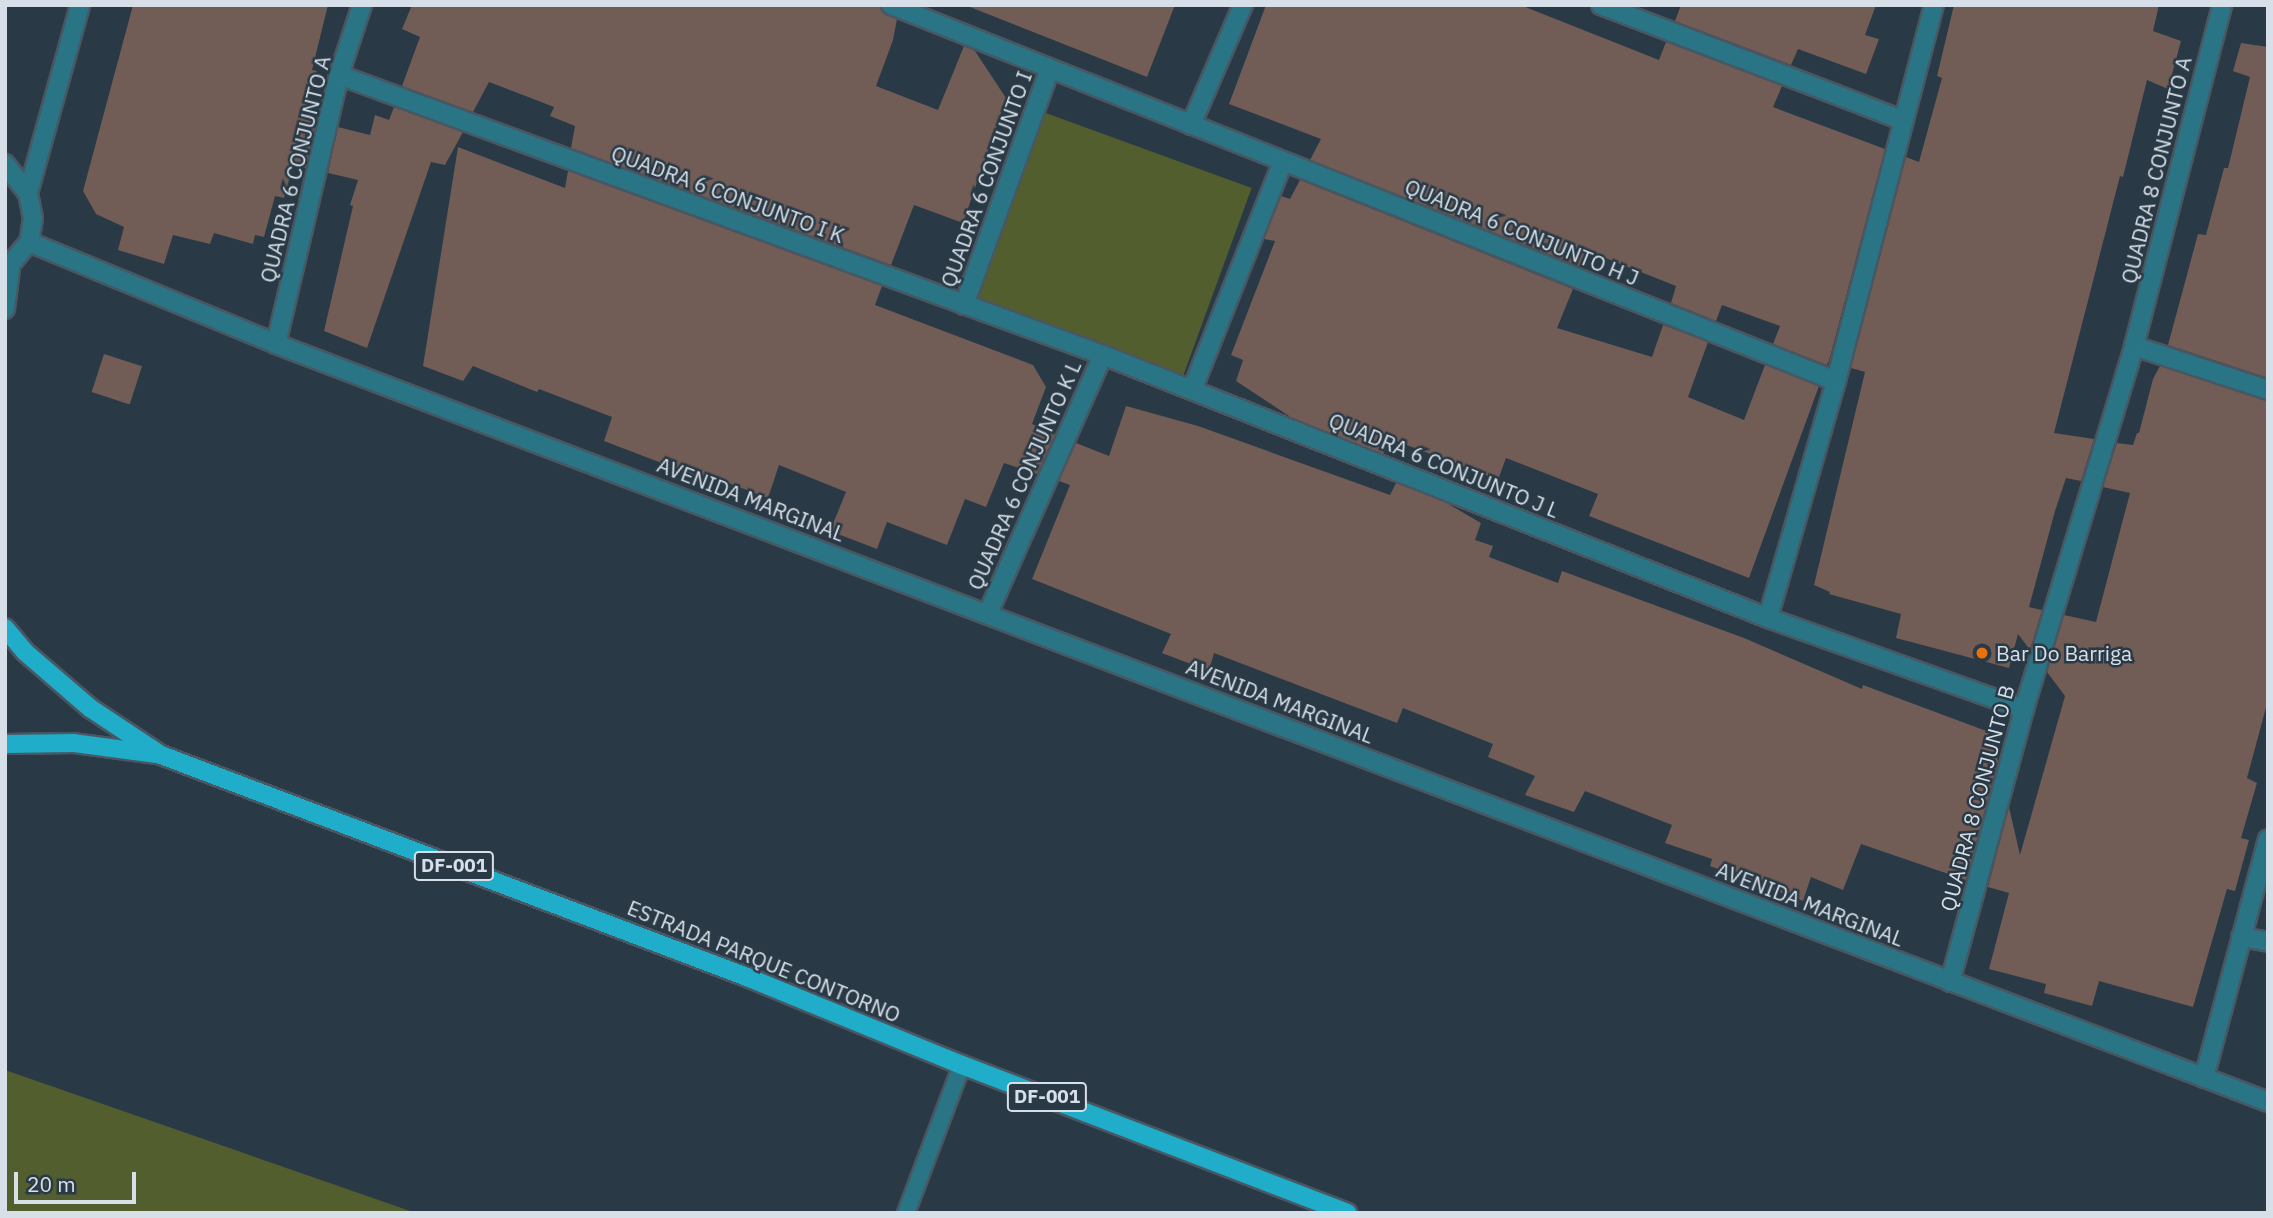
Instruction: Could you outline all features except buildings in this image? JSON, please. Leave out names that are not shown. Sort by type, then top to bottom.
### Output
[{"type":"main road","name":"ESTRADA PARQUE CONTORNO","points":[[5,628],[24,652],[90,708],[161,755],[747,977],[961,1065],[1348,1213]]},
{"type":"main road","name":"ESTRADA PARQUE CONTORNO","points":[[5,744],[74,743],[161,755]]},
{"type":"street","points":[[5,309],[8,270],[29,242],[33,218],[28,193],[80,5]]},
{"type":"street","name":"QUADRA 6 CONJUNTO A","points":[[276,344],[339,75],[362,5]]},
{"type":"street","name":"QUADRA 6 CONJUNTO H J","points":[[891,5],[1836,381]]},
{"type":"street","points":[[1191,125],[1243,5]]},
{"type":"street","points":[[1601,5],[1904,121]]},
{"type":"street","points":[[1768,618],[1836,381],[1934,5]]},
{"type":"street","name":"QUADRA 8 CONJUNTO A","points":[[2134,346],[2222,5]]},
{"type":"street","name":"QUADRA 6 CONJUNTO I","points":[[964,305],[1050,68]]},
{"type":"street","name":"QUADRA 6 CONJUNTO I K","points":[[339,75],[1103,355]]},
{"type":"street","points":[[1192,390],[1283,161]]},
{"type":"street","points":[[5,164],[28,193]]},
{"type":"street","name":"AVENIDA MARGINAL","points":[[29,242],[276,344],[2268,1102]]},
{"type":"street","points":[[2134,346],[2268,390]]},
{"type":"street","name":"QUADRA 8 CONJUNTO B","points":[[1950,982],[2024,709],[2134,346]]},
{"type":"street","name":"QUADRA 6 CONJUNTO J L","points":[[1103,355],[1768,618],[2024,709]]},
{"type":"street","name":"QUADRA 6 CONJUNTO K L","points":[[988,614],[1103,355]]},
{"type":"street","points":[[2204,1077],[2268,839]]},
{"type":"street","points":[[2241,937],[2268,943]]},
{"type":"lane","points":[[906,1213],[961,1065]]},
{"type":"green space","points":[[1043,112],[1252,188],[1183,376],[975,300]]},
{"type":"green space","points":[[5,1070],[416,1213],[5,1213]]},
{"type":"place","name":"Bar Do Barriga","points":[[1982,653]]}]
